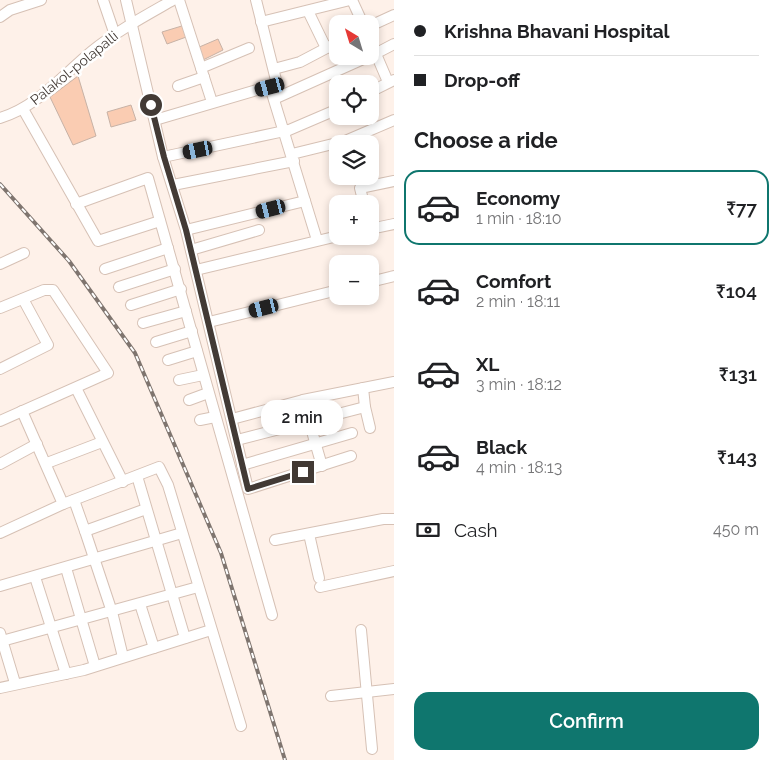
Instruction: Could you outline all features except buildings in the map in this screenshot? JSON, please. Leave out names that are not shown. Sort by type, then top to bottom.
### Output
[{"type":"street","points":[[0,16],[10,10],[41,0]]},
{"type":"street","points":[[103,0],[115,35]]},
{"type":"street","points":[[126,0],[164,157],[186,230],[209,322],[248,489],[351,456]]},
{"type":"street","name":"Palakol-polapalli","points":[[0,116],[23,109],[93,50],[173,0]]},
{"type":"street","points":[[179,0],[212,102]]},
{"type":"street","points":[[155,120],[277,84],[256,0]]},
{"type":"street","points":[[261,22],[351,0],[358,15]]},
{"type":"street","points":[[308,10],[326,48]]},
{"type":"street","points":[[379,22],[394,15]]},
{"type":"street","points":[[379,52],[394,44]]},
{"type":"street","points":[[274,69],[292,65],[329,46]]},
{"type":"street","points":[[178,86],[249,48]]},
{"type":"street","points":[[274,99],[350,65]]},
{"type":"street","points":[[379,65],[391,81],[379,87]]},
{"type":"street","points":[[270,87],[317,240]]},
{"type":"street","points":[[23,109],[98,241],[160,221]]},
{"type":"street","points":[[164,157],[285,131],[299,127],[329,112]]},
{"type":"street","points":[[173,185],[293,158],[345,141],[394,120]]},
{"type":"street","points":[[76,204],[148,178],[181,289],[214,417],[272,615]]},
{"type":"street","points":[[362,195],[360,188],[394,181]]},
{"type":"street","points":[[186,230],[305,201]]},
{"type":"street","points":[[379,226],[394,224]]},
{"type":"street","points":[[191,250],[259,230]]},
{"type":"street","points":[[196,270],[329,238]]},
{"type":"street","points":[[105,269],[168,248]]},
{"type":"street","points":[[0,264],[24,253]]},
{"type":"street","points":[[119,287],[175,269]]},
{"type":"street","points":[[379,280],[394,276]]},
{"type":"street","points":[[131,305],[181,289]]},
{"type":"street","points":[[0,308],[44,290],[53,290],[108,372],[22,411],[1,416]]},
{"type":"street","points":[[209,322],[329,292]]},
{"type":"street","points":[[0,369],[48,345],[23,299]]},
{"type":"street","points":[[143,323],[186,310]]},
{"type":"street","points":[[156,342],[192,331]]},
{"type":"street","points":[[168,360],[197,351]]},
{"type":"street","points":[[179,380],[203,375]]},
{"type":"street","points":[[232,419],[303,400],[394,382]]},
{"type":"street","points":[[76,388],[123,482]]},
{"type":"street","points":[[363,388],[364,407],[370,428]]},
{"type":"street","points":[[190,400],[208,394]]},
{"type":"street","points":[[303,400],[317,443],[322,466]]},
{"type":"street","points":[[237,440],[364,407]]},
{"type":"street","points":[[22,411],[47,463],[63,504]]},
{"type":"street","points":[[200,420],[214,417]]},
{"type":"street","points":[[242,465],[352,433]]},
{"type":"street","points":[[47,463],[102,442]]},
{"type":"street","points":[[0,464],[37,444]]},
{"type":"street","points":[[0,533],[63,504],[159,467],[168,485],[241,726]]},
{"type":"street","points":[[137,476],[185,638]]},
{"type":"street","points":[[74,500],[112,612],[124,657]]},
{"type":"street","points":[[85,531],[146,509]]},
{"type":"street","points":[[275,540],[383,519],[394,519]]},
{"type":"street","points":[[0,586],[182,533]]},
{"type":"street","points":[[309,534],[319,582],[394,572]]},
{"type":"street","points":[[66,568],[95,666]]},
{"type":"street","points":[[35,577],[66,674]]},
{"type":"street","points":[[15,683],[1,637],[52,629],[198,587]]},
{"type":"street","points":[[140,604],[154,648]]},
{"type":"street","points":[[0,688],[15,683],[66,674],[211,630]]},
{"type":"street","points":[[361,630],[372,749]]},
{"type":"street","points":[[331,696],[394,689]]},
{"type":"railway","points":[[0,184],[69,261],[135,353],[221,553],[285,760]]},
{"type":"route","points":[[151,105],[164,157],[186,230],[248,489],[303,472]]}]
